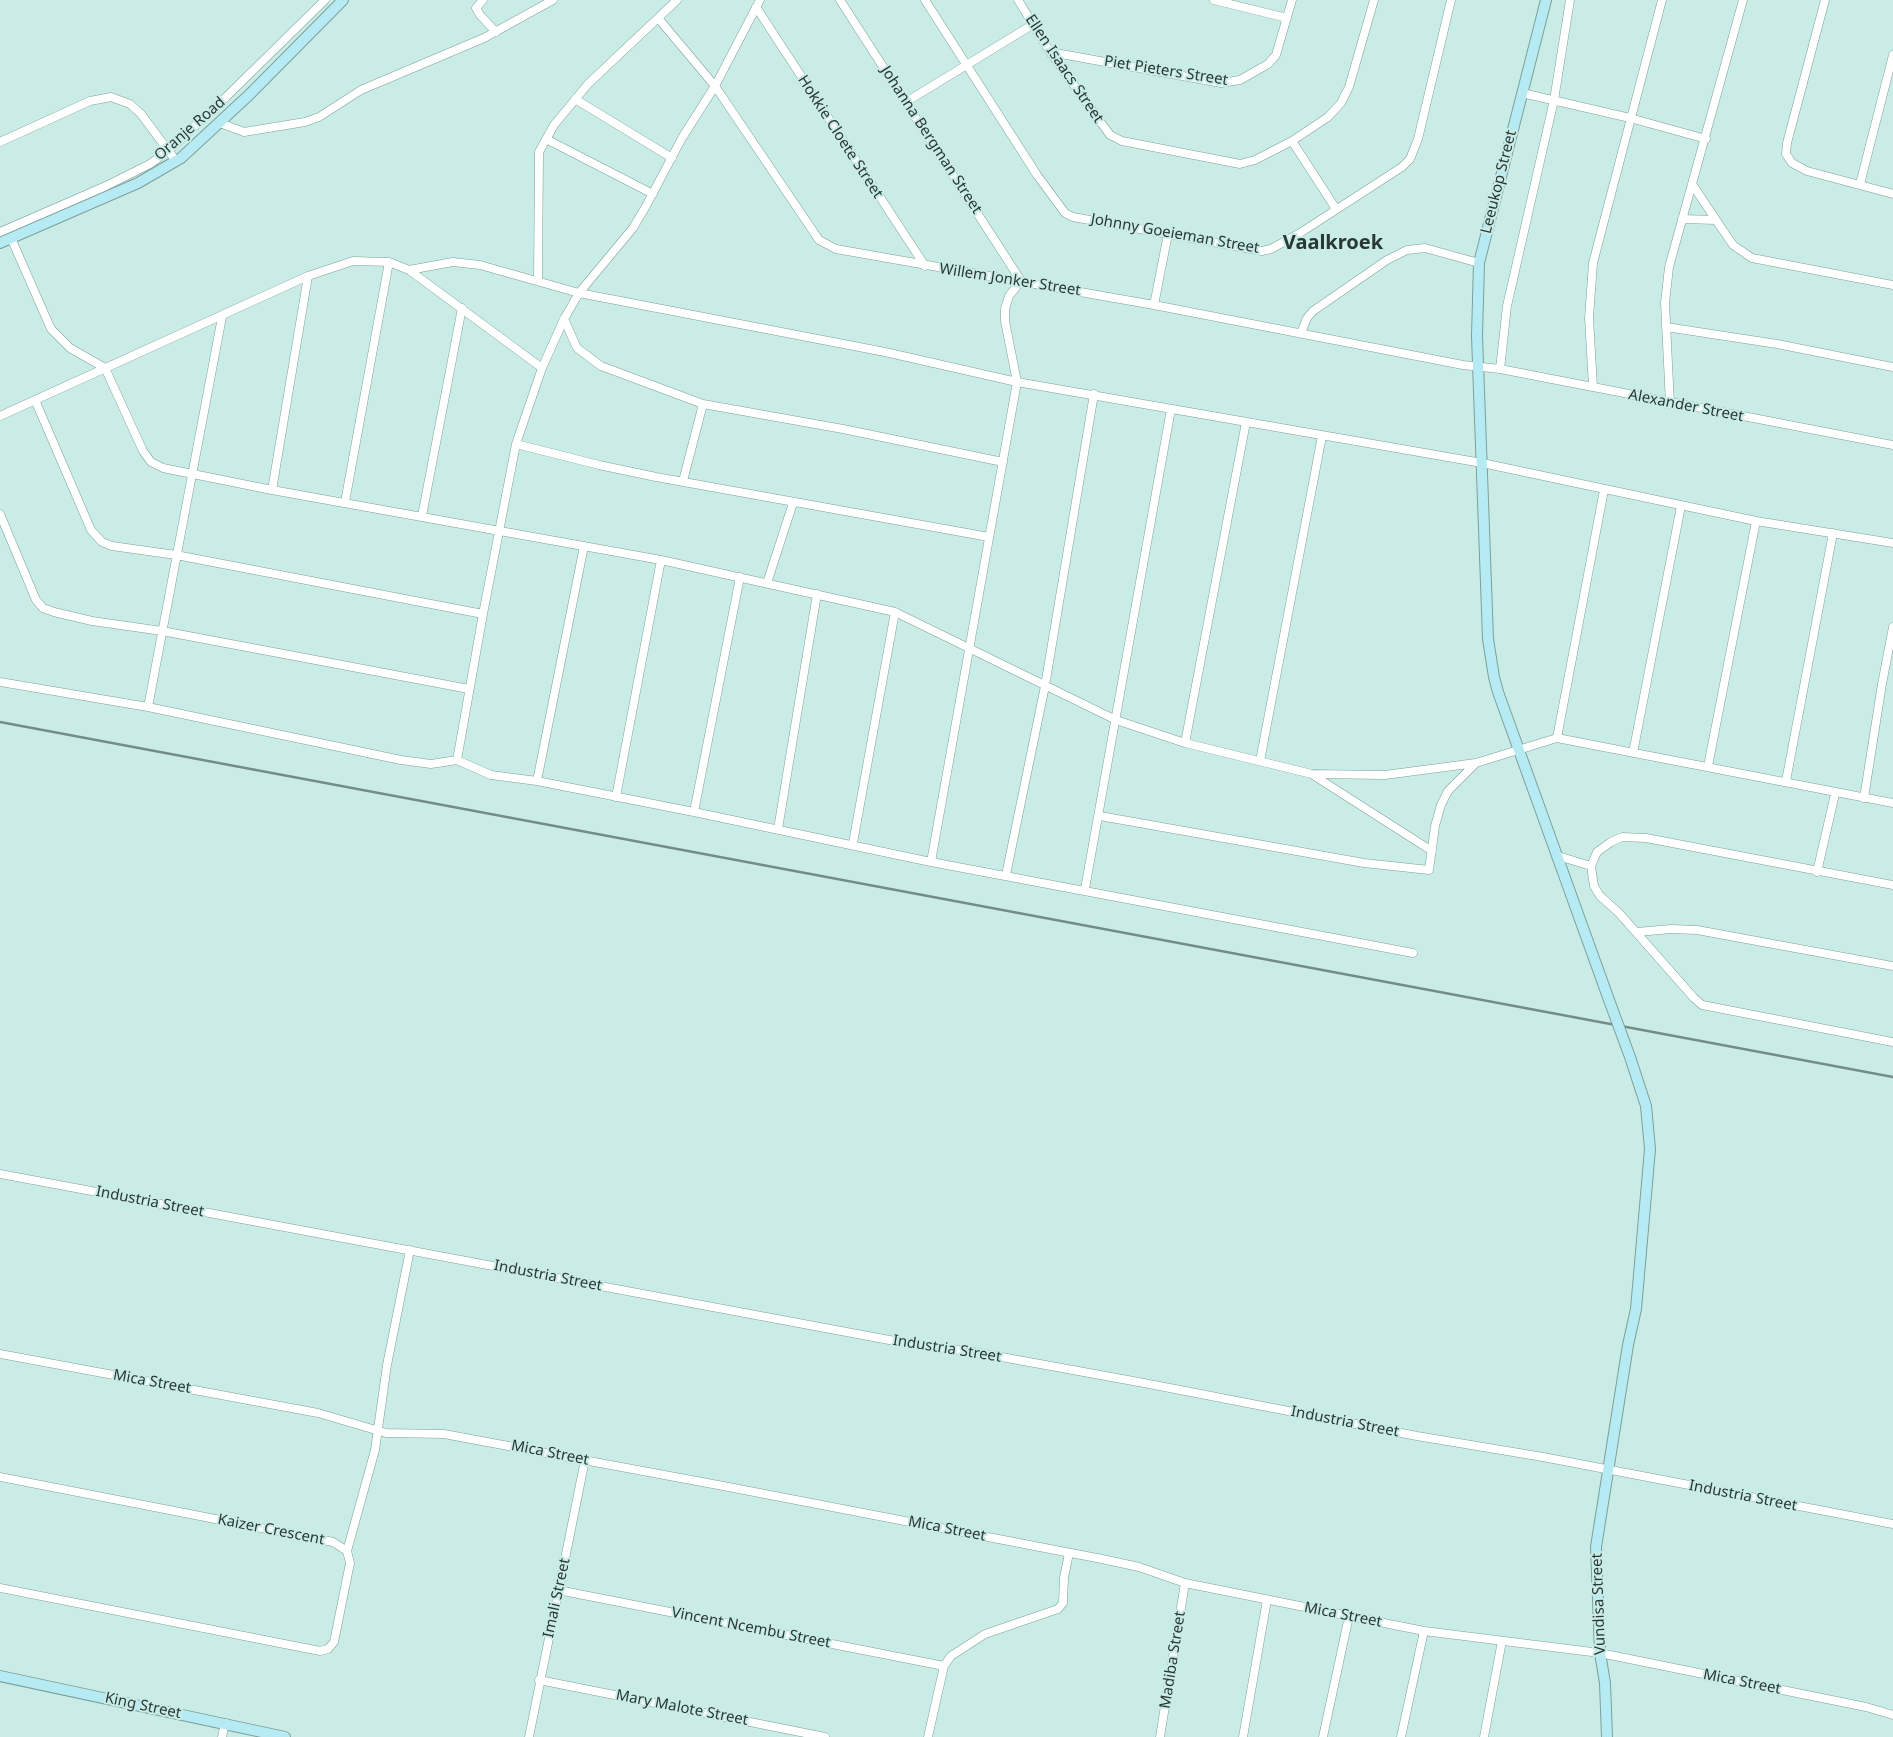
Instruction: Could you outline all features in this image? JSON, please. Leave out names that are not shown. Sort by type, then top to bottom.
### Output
[{"type":"street","name":"Oranje Road","points":[[0,232],[132,174],[168,151],[325,0]]},
{"type":"street","points":[[0,242],[138,183],[176,161],[220,123],[343,0]]},
{"type":"street","points":[[482,0],[476,8],[496,32]]},
{"type":"street","points":[[220,123],[244,132],[304,122],[319,117],[361,90],[496,32],[553,0]]},
{"type":"street","points":[[538,281],[539,152],[554,125],[588,84],[677,0]]},
{"type":"street","name":"Johanna Bergman Street","points":[[840,0],[1021,281]]},
{"type":"street","name":"Johnny Goeieman Street","points":[[925,0],[1037,175],[1065,213],[1073,217],[1262,250],[1281,244],[1402,167],[1410,159],[1418,139],[1452,0]]},
{"type":"street","name":"Ellen Isaacs Street","points":[[1018,0],[1050,52],[1101,125],[1110,134],[1122,141],[1240,164],[1255,160],[1292,141],[1328,117],[1346,96],[1374,0]]},
{"type":"street","points":[[1214,0],[1287,18]]},
{"type":"street","name":"Piet Pieters Street","points":[[1050,52],[1230,82],[1248,76],[1273,60],[1282,41],[1292,0]]},
{"type":"street","name":"Leeukop Street","points":[[1546,0],[1479,263],[1477,322],[1490,658],[1494,677],[1558,856]]},
{"type":"street","points":[[1500,370],[1507,306],[1554,100],[1570,0]]},
{"type":"street","points":[[1593,388],[1589,318],[1591,274],[1662,0]]},
{"type":"street","points":[[1670,404],[1666,284],[1682,219],[1706,139],[1743,0]]},
{"type":"street","points":[[1825,0],[1786,154],[1792,163],[1807,171],[1893,194]]},
{"type":"street","points":[[457,760],[516,444],[542,368],[564,319],[579,293],[633,228],[715,86],[758,4]]},
{"type":"street","name":"Hokkie Cloete Street","points":[[758,4],[925,266]]},
{"type":"street","name":"Willem Jonker Street","points":[[658,18],[715,86],[823,243],[836,249],[1154,305],[1479,368]]},
{"type":"street","points":[[906,102],[1032,25]]},
{"type":"street","points":[[1860,184],[1893,55]]},
{"type":"street","points":[[1522,93],[1630,118],[1706,139]]},
{"type":"street","points":[[0,140],[90,100],[111,96],[130,104],[141,114],[176,161]]},
{"type":"street","points":[[575,99],[672,158]]},
{"type":"street","points":[[546,139],[653,194]]},
{"type":"street","points":[[1292,141],[1336,209]]},
{"type":"street","points":[[1692,184],[1733,245],[1752,258],[1893,285]]},
{"type":"street","points":[[1682,219],[1716,220]]},
{"type":"street","points":[[1154,305],[1168,234]]},
{"type":"street","points":[[11,238],[51,329],[70,348],[105,368],[147,457],[156,465],[193,475],[272,490],[661,560],[895,612],[920,622],[970,650],[1116,720],[1185,743],[1312,774],[1385,775],[1476,763],[1519,748],[1557,738],[1786,781],[1835,794],[1893,803]]},
{"type":"street","points":[[1300,334],[1306,318],[1313,311],[1387,260],[1407,250],[1425,248],[1479,263]]},
{"type":"street","points":[[0,416],[308,276],[329,267],[353,261],[389,262],[409,270],[542,368]]},
{"type":"street","points":[[345,502],[389,262]]},
{"type":"street","points":[[409,270],[453,262],[480,265],[579,293],[885,352],[1017,382],[1482,463],[1756,521],[1893,544]]},
{"type":"street","points":[[272,490],[308,276]]},
{"type":"street","points":[[931,862],[1017,382],[1005,321],[1005,309],[1009,296],[1021,281]]},
{"type":"street","points":[[422,516],[462,308]]},
{"type":"street","points":[[148,707],[222,316]]},
{"type":"street","points":[[564,319],[577,348],[601,366],[703,404],[843,429],[1003,462]]},
{"type":"street","points":[[1666,327],[1777,344],[1893,367]]},
{"type":"street","name":"Alexander Street","points":[[1479,368],[1500,370],[1670,404],[1893,445]]},
{"type":"street","points":[[1006,876],[1045,686],[1094,394]]},
{"type":"street","points":[[35,400],[94,536],[112,546],[176,555],[483,614]]},
{"type":"street","points":[[684,481],[703,404]]},
{"type":"street","points":[[1085,889],[1100,816],[1172,409]]},
{"type":"street","points":[[1185,743],[1246,422]]},
{"type":"street","points":[[1260,761],[1322,436]]},
{"type":"street","points":[[516,444],[598,466],[793,503],[990,537]]},
{"type":"street","points":[[1557,738],[1604,490]]},
{"type":"street","points":[[767,583],[793,503]]},
{"type":"street","points":[[1633,753],[1680,506]]},
{"type":"street","points":[[0,514],[34,595],[44,608],[92,621],[162,631],[469,688]]},
{"type":"street","points":[[1708,766],[1756,521]]},
{"type":"street","points":[[1786,781],[1833,533]]},
{"type":"street","points":[[537,782],[584,546]]},
{"type":"street","points":[[616,797],[661,560]]},
{"type":"street","points":[[694,812],[740,577]]},
{"type":"street","points":[[778,829],[817,594]]},
{"type":"street","points":[[853,843],[895,612]]},
{"type":"street","points":[[1864,798],[1893,627]]},
{"type":"street","points":[[0,682],[148,707],[400,760],[431,764],[457,760],[490,775],[537,782],[694,812],[853,843],[931,862],[1085,889],[1413,953]]},
{"type":"street","points":[[1100,816],[1286,850],[1396,867],[1429,870],[1441,805],[1448,791],[1476,763]]},
{"type":"street","points":[[1312,774],[1432,851]]},
{"type":"street","points":[[1817,872],[1835,794]]},
{"type":"street","points":[[1893,885],[1646,838],[1630,837],[1611,842],[1597,852],[1590,866],[1594,886],[1600,896],[1637,932],[1702,1005],[1893,1042]]},
{"type":"street","points":[[1558,856],[1590,866]]},
{"type":"street","name":"Vundisa Street","points":[[1558,856],[1646,1106],[1650,1149],[1636,1309],[1628,1345],[1596,1547],[1600,1653],[1605,1683],[1607,1737]]},
{"type":"street","points":[[1637,932],[1671,929],[1696,930],[1893,966]]},
{"type":"street","name":"Industria Street","points":[[0,1174],[900,1342],[974,1352],[1144,1383],[1893,1524]]},
{"type":"street","points":[[0,1588],[320,1652],[328,1649],[335,1639],[350,1564],[347,1551],[372,1462],[387,1366],[410,1250]]},
{"type":"street","name":"Mica Street","points":[[0,1354],[308,1412],[392,1434],[421,1432],[444,1434],[856,1511],[1139,1567],[1185,1583],[1424,1631],[1600,1653],[1866,1707],[1893,1715]]},
{"type":"street","name":"Imali Street","points":[[529,1737],[539,1680],[586,1460]]},
{"type":"street","name":"Kaizer Crescent","points":[[0,1477],[333,1542],[347,1551]]},
{"type":"street","points":[[928,1737],[944,1666],[951,1656],[963,1646],[985,1634],[1058,1609],[1063,1603],[1064,1578],[1069,1553]]},
{"type":"street","name":"Madiba Street","points":[[1160,1737],[1185,1583]]},
{"type":"street","name":"Vincent Ncembu Street","points":[[558,1590],[944,1666]]},
{"type":"street","points":[[1244,1737],[1267,1600]]},
{"type":"street","points":[[1323,1737],[1349,1616]]},
{"type":"street","points":[[1401,1737],[1424,1631]]},
{"type":"street","points":[[1484,1737],[1502,1641]]},
{"type":"street","name":"King Street","points":[[0,1676],[285,1737]]},
{"type":"street","name":"Mary Malote Street","points":[[539,1680],[825,1737]]},
{"type":"street","points":[[222,1737],[225,1723]]},
{"type":"railway","points":[[0,722],[1893,1077]]},
{"type":"district","name":"Vaalkroek","points":[[1333,243]]}]
